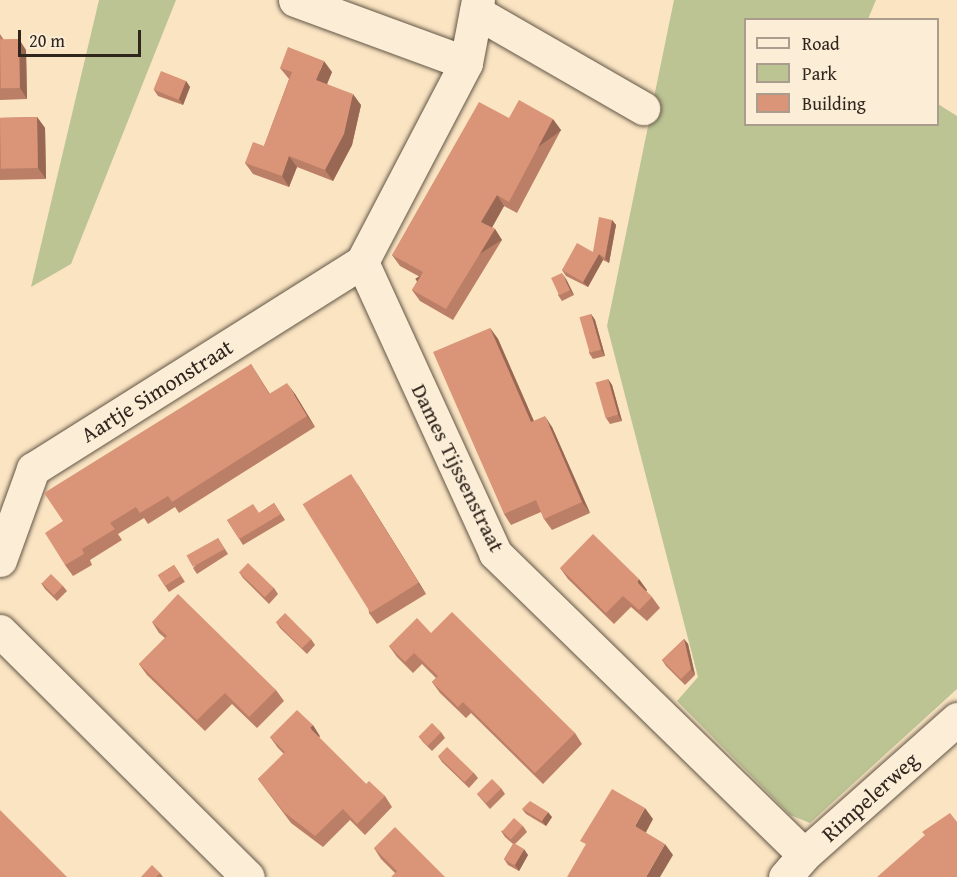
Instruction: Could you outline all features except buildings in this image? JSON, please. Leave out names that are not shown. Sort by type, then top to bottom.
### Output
[{"type":"street","points":[[295,0],[466,63]]},
{"type":"street","points":[[362,262],[466,63],[477,6],[643,108]]},
{"type":"street","name":"Aartje Simonstraat","points":[[0,560],[33,469],[362,262]]},
{"type":"street","name":"Dames Tijssenstraat","points":[[362,262],[495,553],[794,866]]},
{"type":"street","points":[[0,631],[248,877]]},
{"type":"street","name":"Rimpelerweg","points":[[794,866],[957,719]]},
{"type":"green space","points":[[99,0],[176,0],[71,264],[31,287]]},
{"type":"green space","points":[[674,0],[876,0],[868,18],[744,18],[744,126],[939,126],[939,105],[957,116],[957,689],[810,823],[790,815],[677,701],[698,677],[607,326]]}]
